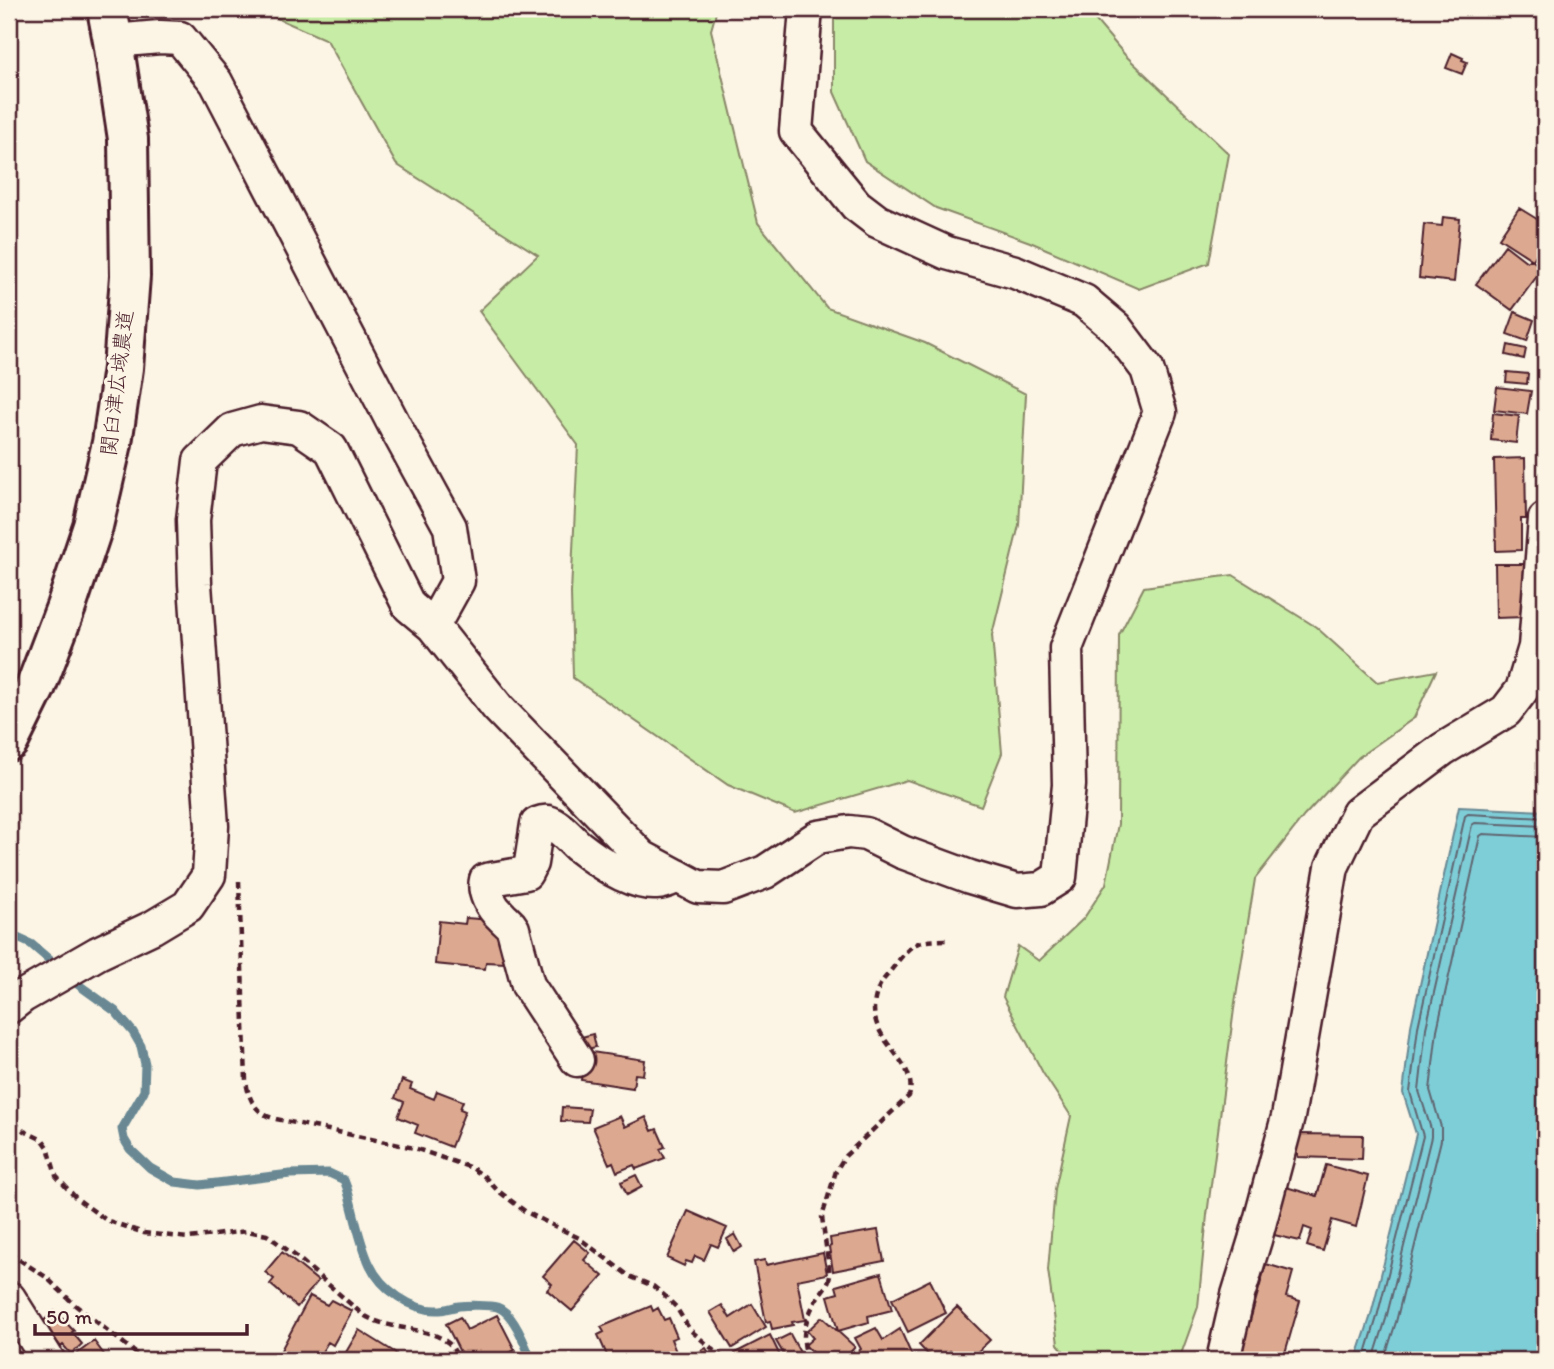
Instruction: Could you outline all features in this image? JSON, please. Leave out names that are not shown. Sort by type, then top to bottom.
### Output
[{"type":"street","points":[[20,999],[97,953],[153,927],[188,906],[209,875],[212,826],[194,584],[193,520],[201,461],[232,430],[261,422],[299,427],[331,449],[410,606],[433,626],[498,708],[642,857],[698,887],[723,888],[765,872],[818,837],[849,832],[866,834],[902,852],[1017,891],[1041,889],[1060,877],[1069,785],[1066,648],[1160,412],[1147,369],[1116,328],[1084,302],[1015,272],[947,253],[877,221],[856,205],[796,131],[806,9]]},
{"type":"street","points":[[110,25],[160,37],[180,38],[216,82],[450,527],[458,582],[433,626]]},
{"type":"street","name":"関臼津広域農道","points":[[9,741],[36,686],[93,526],[112,443],[123,368],[130,276],[128,139],[110,25]]},
{"type":"street","points":[[1223,1360],[1238,1295],[1288,1117],[1332,867],[1358,813],[1443,749],[1506,711],[1522,690],[1535,647],[1545,519]]},
{"type":"street","points":[[577,1060],[528,985],[513,929],[490,902],[486,880],[526,873],[531,863],[537,824],[542,822],[550,822],[581,848],[626,876],[657,883],[678,876]]},
{"type":"street","points":[[9,1298],[48,1360]]},
{"type":"path","points":[[239,875],[246,1081],[251,1100],[258,1110],[265,1116],[414,1148],[472,1168],[526,1212],[579,1238],[629,1276],[653,1286],[676,1307],[691,1330],[726,1360]]},
{"type":"path","points":[[809,1360],[802,1342],[803,1331],[816,1299],[828,1285],[830,1276],[822,1217],[836,1171],[845,1156],[909,1096],[910,1091],[910,1081],[905,1068],[876,1023],[875,1008],[880,985],[907,948],[923,941],[950,940]]},
{"type":"path","points":[[9,1110],[18,1126],[43,1140],[48,1147],[56,1176],[69,1191],[106,1220],[144,1233],[189,1238],[247,1231],[267,1235],[298,1256],[371,1320],[440,1337],[450,1344],[460,1360]]},
{"type":"path","points":[[9,1253],[46,1277],[75,1305],[142,1360]]},
{"type":"green space","points":[[256,9],[717,9],[711,30],[758,223],[827,308],[925,343],[1026,394],[1019,525],[992,635],[1002,753],[981,806],[907,780],[795,813],[728,785],[573,678],[571,593],[578,445],[479,311],[538,255],[396,164],[327,40]]},
{"type":"green space","points":[[834,9],[1086,9],[1125,55],[1229,154],[1209,263],[1139,289],[1030,242],[936,208],[865,161],[834,92]]},
{"type":"green space","points":[[1233,575],[1316,627],[1377,682],[1436,671],[1414,718],[1359,757],[1304,816],[1255,879],[1234,1009],[1198,1307],[1179,1360],[1071,1360],[1058,1344],[1048,1270],[1055,1189],[1071,1116],[1043,1073],[1003,997],[1018,946],[1039,961],[1084,918],[1106,884],[1118,824],[1119,635],[1144,587]]},
{"type":"water","points":[[1459,807],[1545,811],[1545,1360],[1356,1360],[1371,1315],[1416,1134],[1403,1093],[1411,1026]]},
{"type":"building","points":[[1452,53],[1467,62],[1462,74],[1446,68]]},
{"type":"building","points":[[1519,208],[1545,224],[1545,239],[1533,260],[1499,238]]},
{"type":"building","points":[[1443,217],[1460,219],[1454,282],[1419,278],[1424,224],[1442,226]]},
{"type":"building","points":[[1505,245],[1527,262],[1530,259],[1543,268],[1512,310],[1476,284]]},
{"type":"building","points":[[1515,312],[1534,320],[1527,341],[1507,334]]},
{"type":"building","points":[[1508,345],[1526,349],[1524,359],[1506,355]]},
{"type":"building","points":[[1507,372],[1528,374],[1527,384],[1506,382]]},
{"type":"building","points":[[1497,387],[1531,391],[1527,414],[1494,410]]},
{"type":"building","points":[[1493,413],[1519,416],[1516,443],[1491,440]]},
{"type":"building","points":[[1525,458],[1526,519],[1521,519],[1521,550],[1496,551],[1494,459]]},
{"type":"building","points":[[1495,564],[1524,564],[1525,617],[1496,618]]},
{"type":"building","points":[[466,918],[492,920],[509,929],[505,963],[486,962],[485,969],[435,964],[439,921],[465,924]]},
{"type":"building","points":[[593,1034],[596,1047],[577,1051],[574,1039]]},
{"type":"building","points":[[585,1051],[645,1060],[643,1075],[635,1074],[633,1088],[581,1080]]},
{"type":"building","points":[[402,1080],[412,1084],[410,1089],[434,1099],[437,1091],[463,1101],[460,1109],[465,1111],[451,1147],[415,1133],[418,1125],[398,1117],[404,1102],[395,1098]]},
{"type":"building","points":[[562,1107],[590,1109],[588,1122],[561,1121]]},
{"type":"building","points":[[620,1116],[625,1127],[646,1117],[652,1131],[657,1129],[665,1147],[660,1149],[665,1158],[636,1169],[634,1165],[617,1172],[613,1162],[609,1164],[593,1127]]},
{"type":"building","points":[[1300,1134],[1363,1135],[1362,1159],[1298,1157],[1298,1154],[1294,1154],[1295,1138],[1299,1138]]},
{"type":"building","points":[[1326,1165],[1368,1176],[1356,1227],[1332,1220],[1323,1251],[1307,1246],[1312,1230],[1304,1227],[1300,1241],[1274,1235],[1286,1187],[1317,1196]]},
{"type":"building","points":[[636,1175],[642,1187],[627,1195],[621,1182]]},
{"type":"building","points":[[688,1211],[727,1228],[718,1247],[711,1244],[704,1260],[695,1256],[692,1263],[686,1261],[684,1266],[667,1258]]},
{"type":"building","points":[[878,1230],[884,1261],[833,1271],[830,1238]]},
{"type":"building","points":[[735,1234],[742,1247],[734,1252],[727,1239]]},
{"type":"building","points":[[574,1240],[590,1253],[584,1260],[603,1276],[572,1311],[547,1290],[552,1284],[543,1276]]},
{"type":"building","points":[[282,1252],[318,1281],[297,1307],[270,1284],[274,1279],[265,1272]]},
{"type":"building","points":[[823,1253],[827,1274],[797,1280],[805,1320],[772,1329],[770,1321],[766,1322],[754,1262],[765,1260],[766,1265]]},
{"type":"building","points":[[1266,1264],[1293,1272],[1286,1297],[1300,1301],[1283,1360],[1268,1360],[1241,1352]]},
{"type":"building","points":[[881,1273],[892,1310],[868,1316],[869,1322],[838,1331],[828,1296],[838,1293],[836,1286]]},
{"type":"building","points":[[930,1280],[946,1313],[908,1332],[892,1299]]},
{"type":"building","points":[[310,1296],[327,1305],[331,1300],[352,1311],[333,1345],[328,1342],[317,1360],[300,1360],[281,1350]]},
{"type":"building","points":[[752,1304],[766,1327],[732,1348],[710,1312],[722,1305],[730,1318]]},
{"type":"building","points":[[651,1306],[653,1311],[658,1308],[664,1320],[669,1318],[677,1337],[671,1339],[676,1352],[656,1360],[609,1360],[598,1335],[604,1332],[601,1327]]},
{"type":"building","points":[[957,1307],[990,1340],[969,1360],[958,1360],[950,1351],[941,1360],[933,1360],[919,1345]]},
{"type":"building","points":[[55,1311],[82,1344],[71,1354],[63,1345],[61,1347],[41,1323]]},
{"type":"building","points":[[497,1315],[515,1350],[500,1358],[501,1360],[464,1360],[446,1324],[460,1317],[467,1330]]},
{"type":"building","points":[[822,1317],[855,1347],[843,1360],[819,1360],[805,1345],[813,1338],[807,1331]]},
{"type":"building","points":[[876,1328],[883,1340],[900,1329],[912,1356],[903,1360],[858,1360],[855,1354],[861,1349],[855,1338]]},
{"type":"building","points":[[359,1330],[396,1353],[392,1360],[342,1359]]},
{"type":"building","points":[[790,1334],[804,1360],[787,1360],[776,1341]]},
{"type":"building","points":[[770,1335],[782,1360],[738,1360],[735,1353]]},
{"type":"building","points":[[94,1341],[108,1360],[70,1359]]},
{"type":"building","points":[[706,1348],[713,1360],[685,1360]]},
{"type":"waterway","points":[[9,934],[31,944],[59,968]]},
{"type":"waterway","points":[[69,978],[115,1011],[141,1046],[145,1064],[144,1091],[122,1129],[130,1149],[150,1168],[175,1182],[200,1185],[290,1174],[329,1173],[344,1180],[366,1256],[375,1274],[389,1290],[408,1303],[428,1309],[441,1310],[468,1305],[497,1307],[513,1322],[531,1360]]}]
